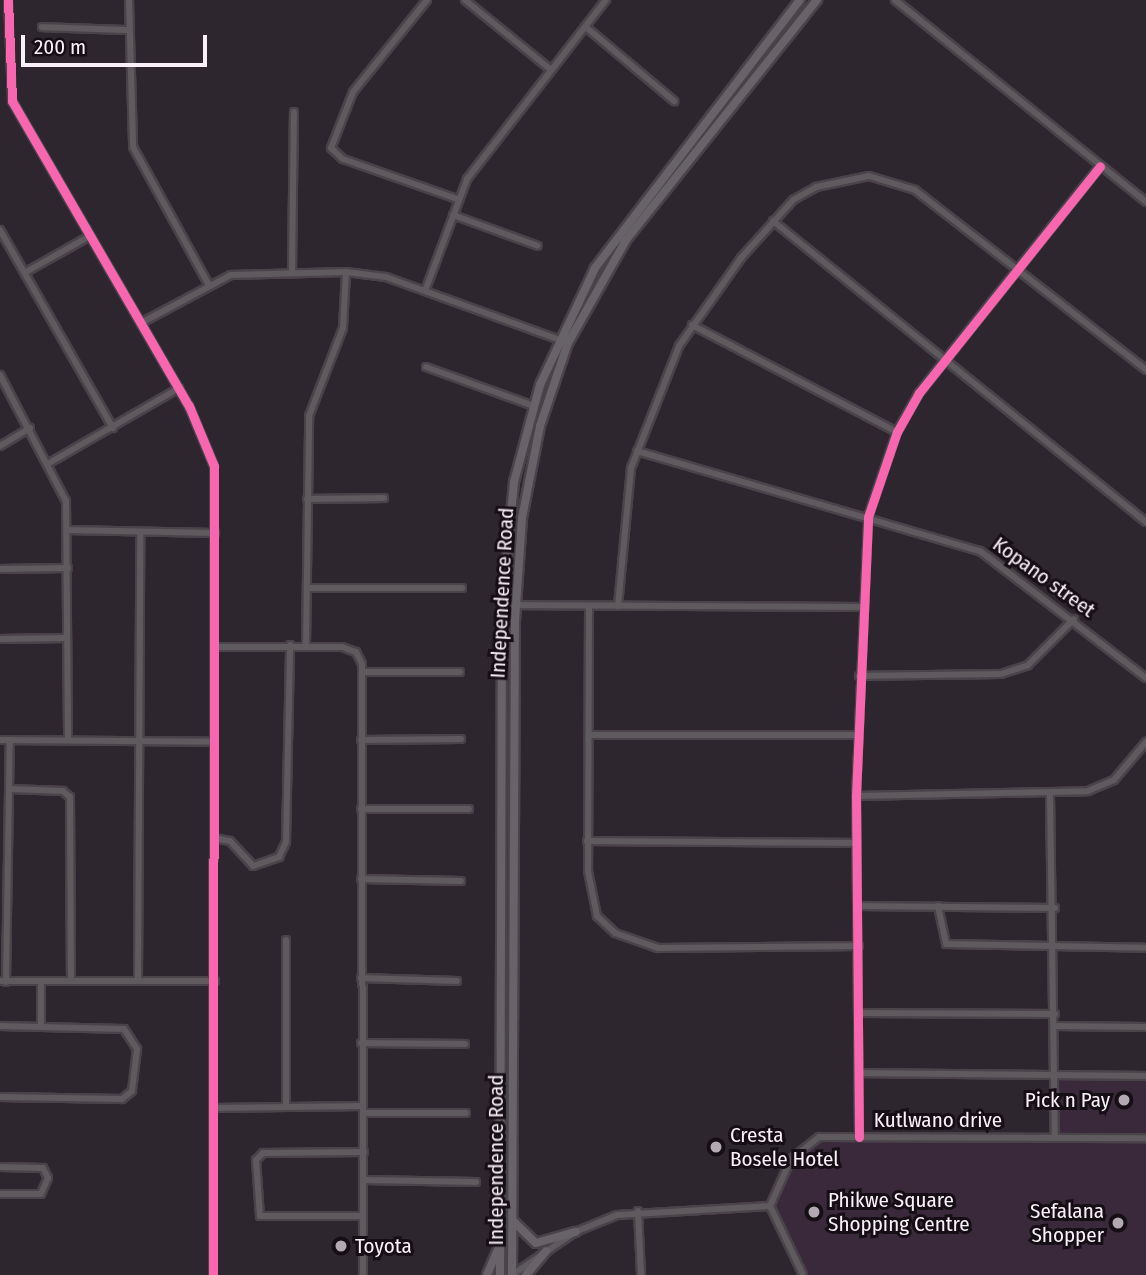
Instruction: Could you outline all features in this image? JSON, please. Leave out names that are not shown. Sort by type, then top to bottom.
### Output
[{"type":"main road","name":"Independence Road","points":[[500,1275],[502,605],[508,516],[534,406],[558,339],[617,232],[800,0]]},
{"type":"main road","name":"Independence Road","points":[[512,1275],[516,605],[527,483],[569,343],[626,240],[816,0]]},
{"type":"main road","points":[[513,1220],[536,1243],[575,1232]]},
{"type":"main road","points":[[487,1275],[500,1241]]},
{"type":"main road","points":[[526,1275],[546,1251]]},
{"type":"street","points":[[8,0],[12,101],[179,388],[211,451],[215,533],[213,1275]]},
{"type":"street","points":[[129,0],[133,147],[209,285]]},
{"type":"street","points":[[427,0],[353,92],[331,148],[343,159],[457,199]]},
{"type":"street","points":[[465,0],[551,70]]},
{"type":"street","points":[[425,291],[457,199],[606,0]]},
{"type":"street","points":[[895,0],[1146,202]]},
{"type":"street","points":[[42,27],[129,30]]},
{"type":"street","points":[[587,28],[674,101]]},
{"type":"street","points":[[292,272],[294,112]]},
{"type":"street","points":[[859,1137],[856,796],[860,607],[868,517],[897,432],[944,358],[1100,166]]},
{"type":"street","points":[[618,606],[621,519],[637,450],[692,325],[773,221],[816,187],[855,176],[884,178],[934,202],[1146,370]]},
{"type":"street","points":[[453,215],[538,246]]},
{"type":"street","points":[[773,221],[1146,522]]},
{"type":"street","points":[[0,230],[113,428]]},
{"type":"street","points":[[26,272],[90,236]]},
{"type":"street","points":[[141,323],[209,285],[242,272],[346,272],[425,291],[569,343]]},
{"type":"street","points":[[306,645],[310,411],[343,328],[346,272]]},
{"type":"street","points":[[692,325],[897,432]]},
{"type":"street","points":[[426,367],[534,406]]},
{"type":"street","points":[[0,375],[51,462],[66,501],[68,740]]},
{"type":"street","points":[[51,462],[179,388]]},
{"type":"street","points":[[0,446],[30,428]]},
{"type":"street","name":"Kopano street","points":[[637,450],[980,551],[1074,619],[1146,678]]},
{"type":"street","points":[[307,499],[384,499]]},
{"type":"street","points":[[67,530],[215,533]]},
{"type":"street","points":[[138,981],[140,532]]},
{"type":"street","points":[[0,569],[68,569]]},
{"type":"street","points":[[306,588],[463,588]]},
{"type":"street","points":[[502,605],[860,607]]},
{"type":"street","points":[[589,606],[591,735],[587,841],[594,911],[635,943],[859,946]]},
{"type":"street","points":[[859,676],[1010,672],[1036,659],[1074,619]]},
{"type":"street","points":[[0,639],[67,638]]},
{"type":"street","points":[[214,838],[230,841],[253,866],[279,857],[286,842],[290,645]]},
{"type":"street","points":[[214,647],[306,645],[349,648],[360,657],[360,1043],[365,1152],[363,1275]]},
{"type":"street","points":[[362,672],[460,671]]},
{"type":"street","points":[[591,735],[858,735]]},
{"type":"street","points":[[361,740],[461,739]]},
{"type":"street","points":[[0,740],[214,742]]},
{"type":"street","points":[[10,740],[3,981],[215,981]]},
{"type":"street","points":[[856,796],[1050,795],[1106,785],[1146,742]]},
{"type":"street","points":[[10,789],[69,794],[71,981]]},
{"type":"street","points":[[1050,795],[1055,908],[1055,1138]]},
{"type":"street","points":[[361,809],[469,809]]},
{"type":"street","points":[[587,841],[857,843]]},
{"type":"street","points":[[361,879],[461,881]]},
{"type":"street","points":[[857,906],[1055,908]]},
{"type":"street","points":[[938,906],[946,944],[1146,948]]},
{"type":"street","points":[[286,940],[286,1106]]},
{"type":"street","points":[[361,978],[457,981]]},
{"type":"street","points":[[41,981],[41,1024]]},
{"type":"street","points":[[859,1013],[1055,1014]]},
{"type":"street","points":[[0,1026],[41,1024],[130,1032],[137,1049],[132,1091],[122,1099],[0,1097]]},
{"type":"street","points":[[1055,1026],[1146,1027]]},
{"type":"street","points":[[360,1043],[465,1044]]},
{"type":"street","points":[[859,1073],[1146,1076]]},
{"type":"street","points":[[215,1108],[286,1106],[466,1113]]},
{"type":"street","name":"Kutlwano drive","points":[[770,1206],[804,1143],[859,1137],[1146,1138]]},
{"type":"street","points":[[363,1216],[260,1216],[256,1160],[263,1153],[365,1152]]},
{"type":"street","points":[[0,1167],[43,1168],[48,1178],[41,1194],[0,1194]]},
{"type":"street","points":[[364,1180],[476,1182]]},
{"type":"street","points":[[512,1275],[575,1232],[638,1210],[770,1206],[803,1275]]},
{"type":"street","points":[[638,1210],[640,1275]]},
{"type":"shaded area","points":[[1055,1076],[1146,1076],[1146,1275],[803,1275],[767,1207],[808,1141],[1054,1137]]},
{"type":"cycle path","points":[[8,0],[12,101],[189,406],[214,466],[213,1275]]},
{"type":"cycle path","points":[[859,1137],[856,796],[868,517],[897,432],[919,393],[1100,166]]},
{"type":"place","name":"Pick n Pay","points":[[1124,1100]]},
{"type":"place","name":"Cresta Bosele Hotel","points":[[716,1147]]},
{"type":"place","name":"Phikwe Square Shopping Centre","points":[[814,1212]]},
{"type":"place","name":"Sefalana Shopper","points":[[1118,1223]]},
{"type":"place","name":"Toyota","points":[[341,1246]]}]
